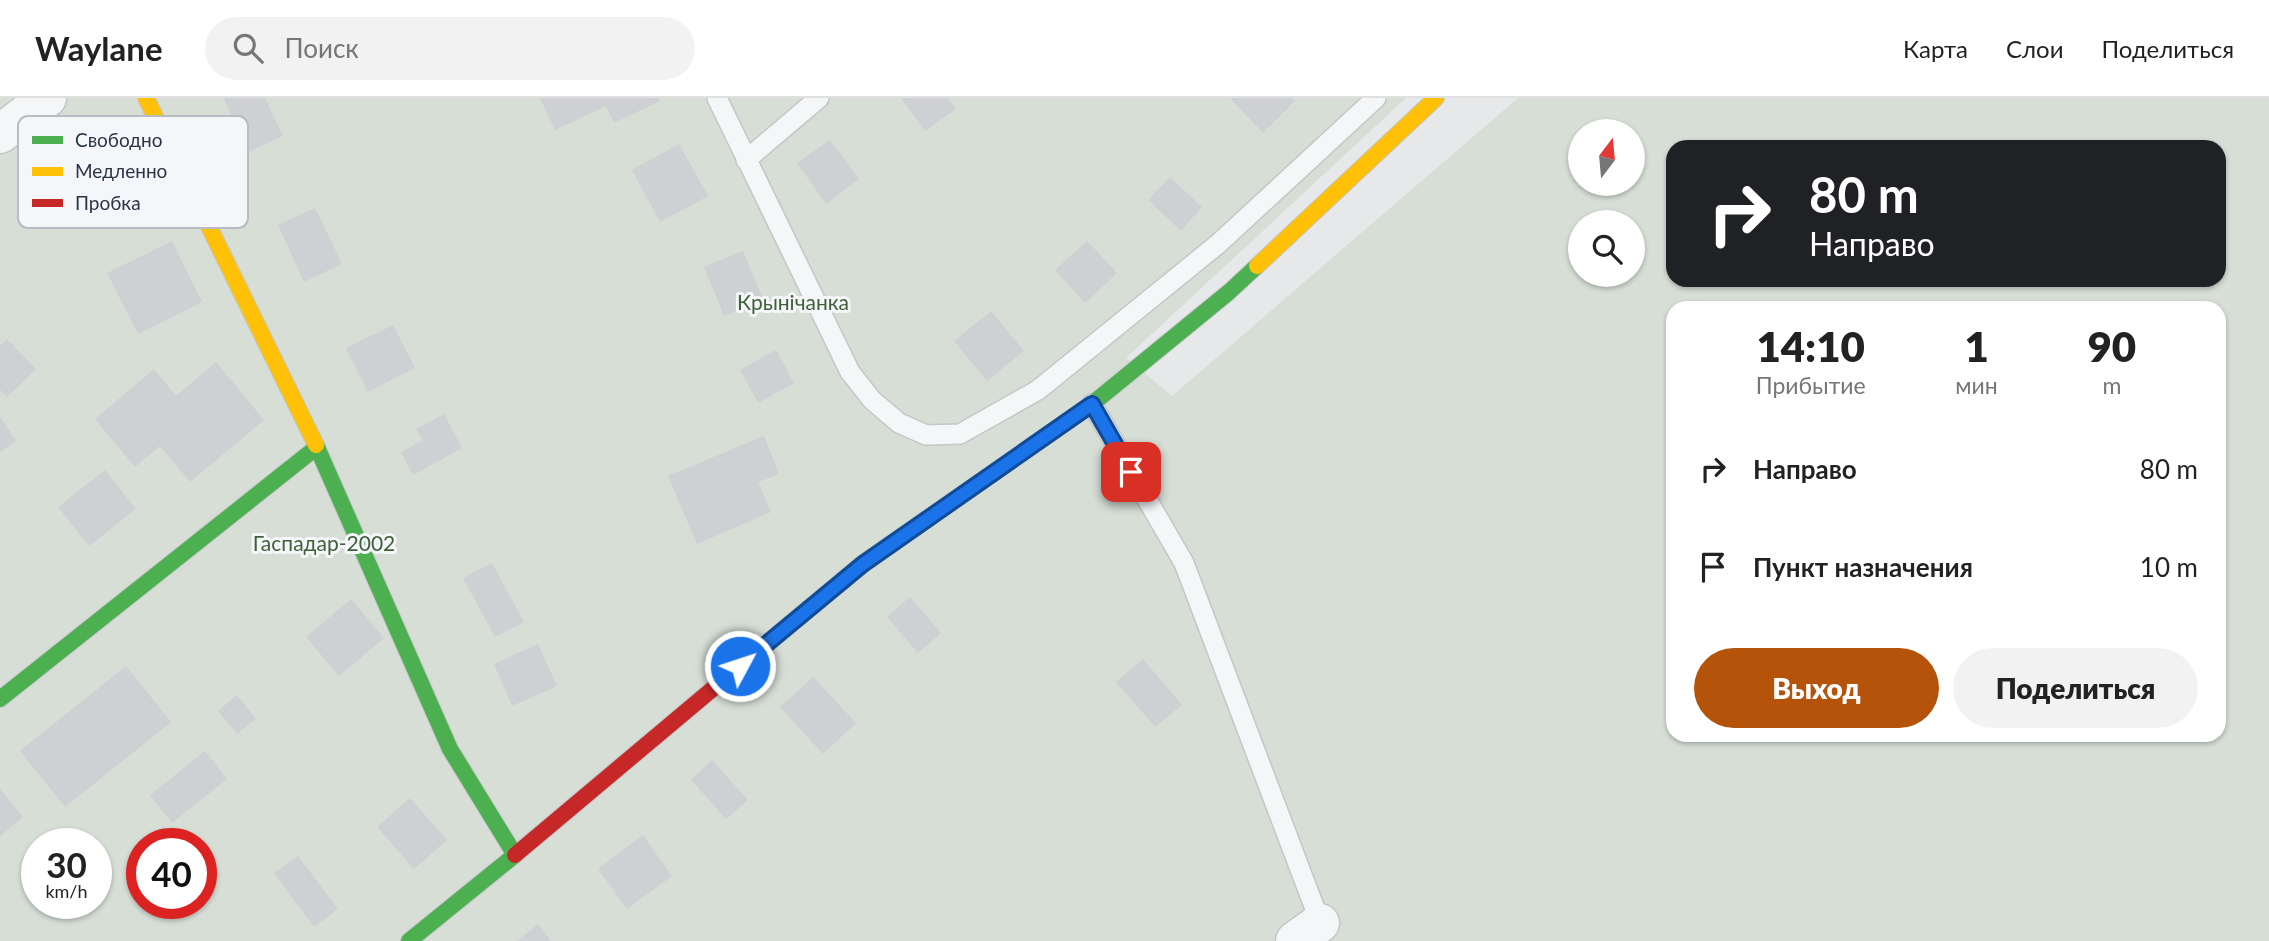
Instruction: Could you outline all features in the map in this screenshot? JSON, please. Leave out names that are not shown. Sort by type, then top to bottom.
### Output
[{"type":"street","points":[[24,116],[47,98]]},
{"type":"street","points":[[146,98],[155,116]]},
{"type":"street","points":[[409,941],[863,564],[1092,404],[1229,292],[1436,98]]},
{"type":"street","points":[[0,134],[18,120]]},
{"type":"street","points":[[210,228],[317,447],[450,749],[515,855]]},
{"type":"street","points":[[0,699],[317,447]]},
{"type":"lane","points":[[717,98],[850,372],[872,400],[899,423],[926,435],[960,434],[1038,390],[1218,244],[1376,98]]},
{"type":"lane","points":[[746,160],[819,98]]},
{"type":"lane","points":[[1092,404],[1184,563],[1314,935]]},
{"type":"green space","points":[[0,98],[1406,98],[1126,358],[1172,396],[1518,98],[2269,98],[2269,941],[0,941]]},
{"type":"building","points":[[265,98],[283,136],[248,152],[248,116],[232,116],[224,99]]},
{"type":"building","points":[[540,98],[659,98],[660,101],[614,123],[606,106],[555,130]]},
{"type":"building","points":[[901,98],[948,98],[956,109],[925,131]]},
{"type":"building","points":[[1230,98],[1292,98],[1295,101],[1263,133]]},
{"type":"building","points":[[830,140],[859,179],[826,204],[797,163]]},
{"type":"building","points":[[679,144],[708,196],[660,222],[632,170]]},
{"type":"building","points":[[1170,177],[1202,207],[1181,231],[1148,200]]},
{"type":"building","points":[[315,208],[342,264],[304,282],[278,225]]},
{"type":"building","points":[[172,241],[202,302],[138,334],[107,273]]},
{"type":"building","points":[[1087,241],[1117,273],[1085,303],[1055,270]]},
{"type":"building","points":[[743,251],[763,299],[724,316],[704,267]]},
{"type":"building","points":[[991,311],[1024,351],[987,381],[954,341]]},
{"type":"building","points":[[393,325],[415,368],[368,392],[346,348]]},
{"type":"building","points":[[7,339],[36,369],[7,397],[0,390],[0,346]]},
{"type":"building","points":[[776,350],[794,383],[758,403],[740,370]]},
{"type":"building","points":[[216,362],[264,420],[190,482],[160,446],[135,467],[95,419],[154,369],[176,396]]},
{"type":"building","points":[[444,414],[462,448],[413,475],[401,452],[423,440],[416,429]]},
{"type":"building","points":[[0,417],[16,441],[0,452]]},
{"type":"building","points":[[764,436],[779,474],[758,482],[771,512],[697,544],[668,476]]},
{"type":"building","points":[[105,470],[136,509],[89,546],[58,507]]},
{"type":"building","points":[[492,563],[524,622],[495,637],[463,578]]},
{"type":"building","points":[[910,597],[941,633],[918,653],[887,617]]},
{"type":"building","points":[[351,599],[384,638],[339,676],[306,637]]},
{"type":"building","points":[[538,644],[557,686],[512,706],[494,664]]},
{"type":"building","points":[[1143,659],[1182,705],[1155,727],[1116,682]]},
{"type":"building","points":[[126,666],[171,722],[65,807],[20,751]]},
{"type":"building","points":[[813,677],[856,723],[823,754],[780,707]]},
{"type":"building","points":[[237,695],[256,719],[237,734],[218,711]]},
{"type":"building","points":[[205,751],[227,779],[172,823],[150,795]]},
{"type":"building","points":[[712,760],[748,800],[726,819],[691,780]]},
{"type":"building","points":[[0,789],[23,817],[0,836]]},
{"type":"building","points":[[410,798],[447,840],[414,869],[377,827]]},
{"type":"building","points":[[643,835],[672,876],[627,909],[598,869]]},
{"type":"building","points":[[298,856],[338,909],[314,927],[274,873]]},
{"type":"building","points":[[538,924],[551,941],[517,941]]},
{"type":"traffic: fast","points":[[766,644],[863,563],[1092,404],[1257,266]]},
{"type":"traffic: fast","points":[[316,445],[450,749],[515,855],[409,941]]},
{"type":"traffic: fast","points":[[0,699],[317,447]]},
{"type":"traffic: slow","points":[[146,98],[155,116]]},
{"type":"traffic: slow","points":[[1257,266],[1436,98]]},
{"type":"traffic: slow","points":[[210,228],[316,445]]},
{"type":"traffic: jam","points":[[515,855],[766,644]]},
{"type":"route","points":[[740,666],[863,564],[1092,404],[1131,472]]},
{"type":"park label","name":"Крынічанка","points":[[793,301]]},
{"type":"park label","name":"Гаспадар-2002","points":[[324,542]]}]
